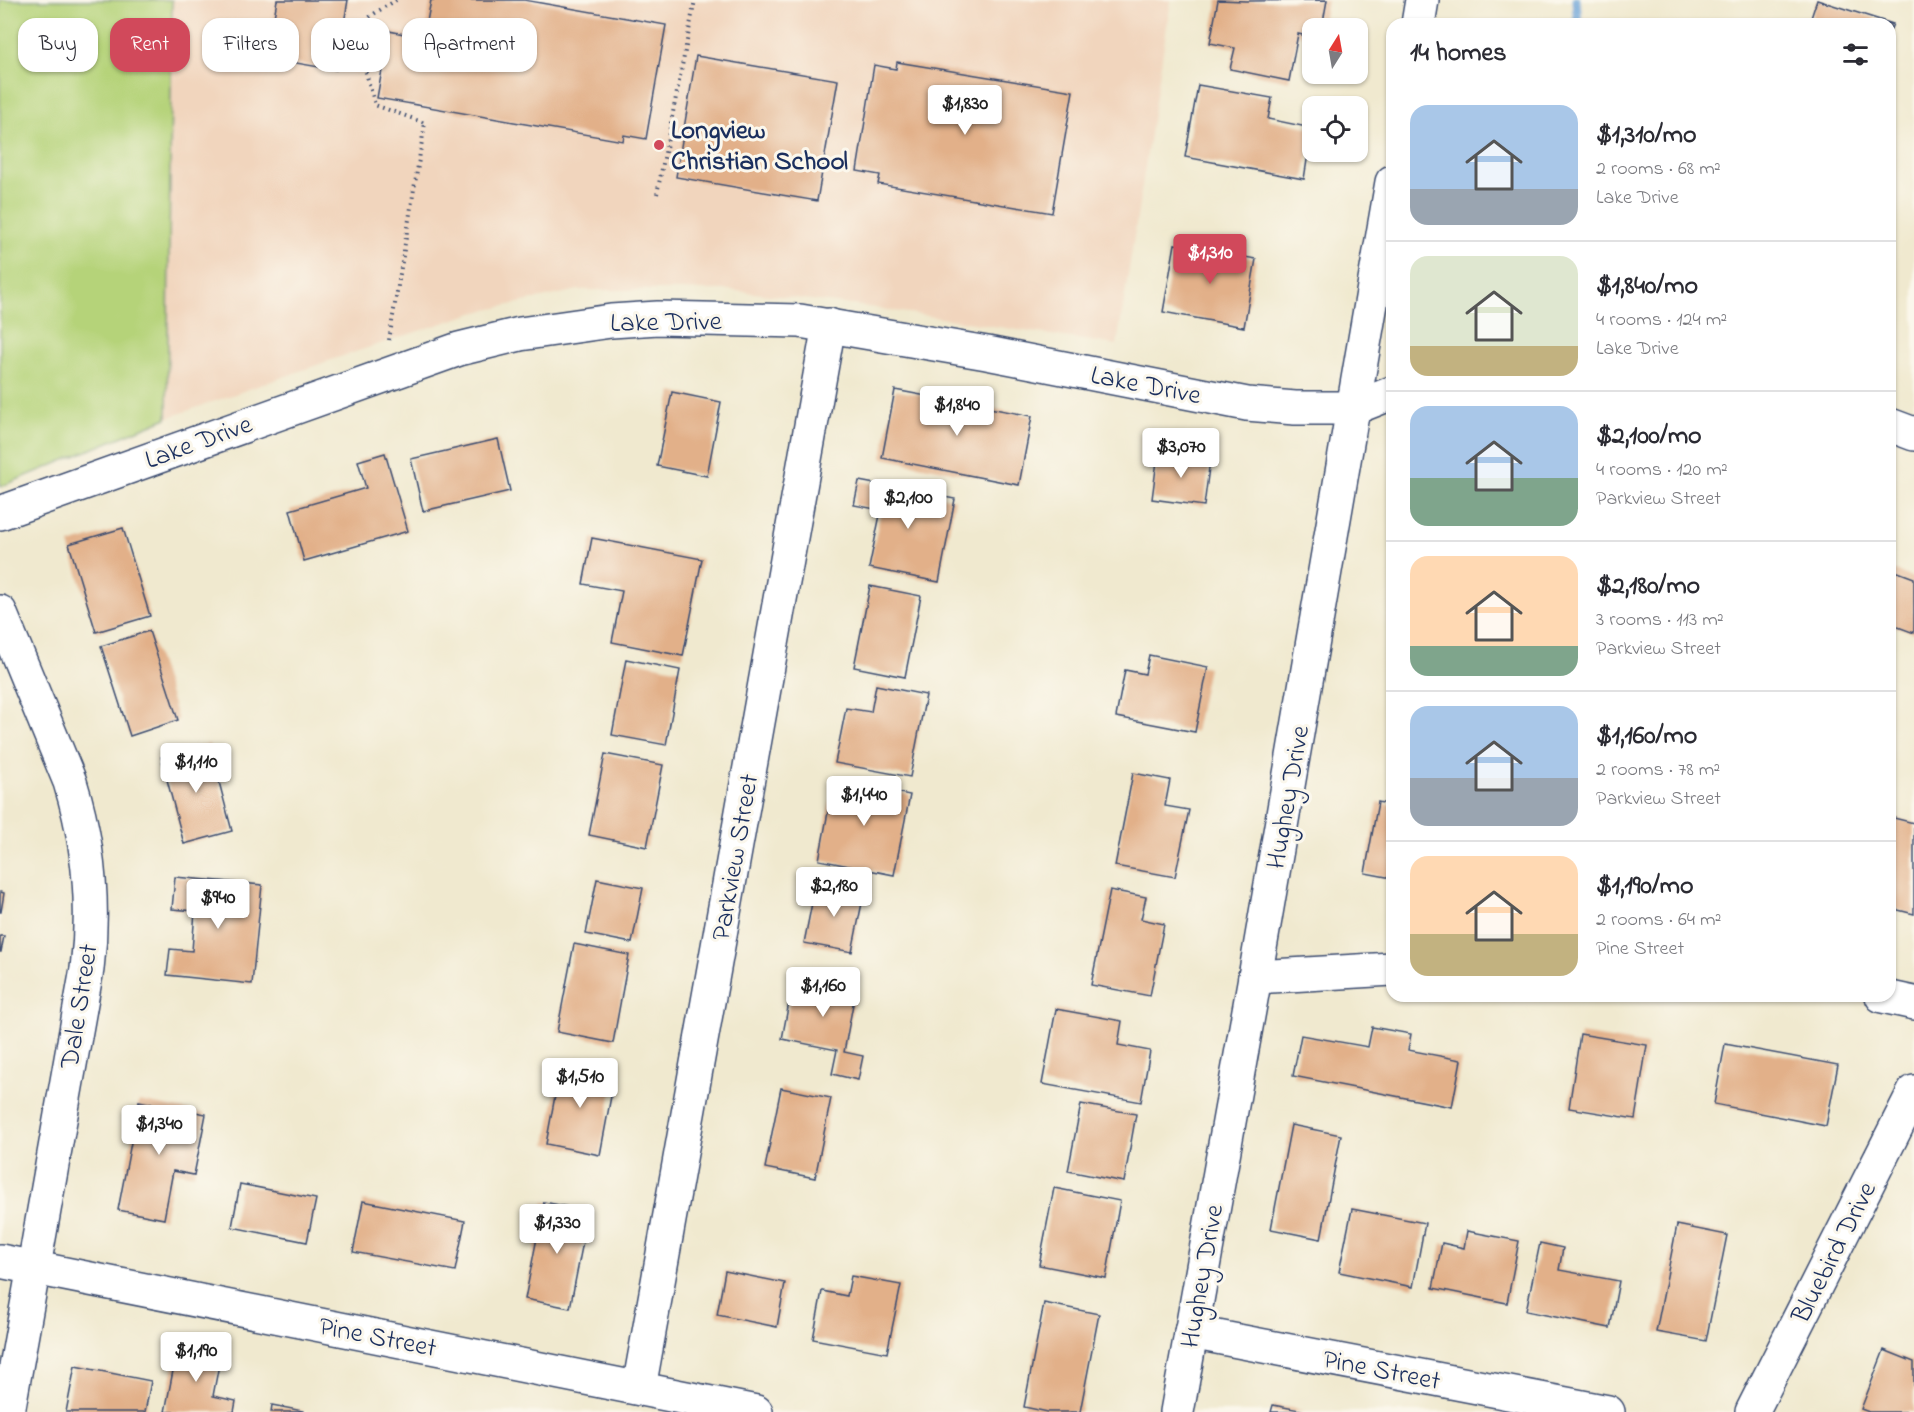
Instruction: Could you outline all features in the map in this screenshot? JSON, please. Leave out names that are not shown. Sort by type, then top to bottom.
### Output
[{"type":"street","points":[[1419,18],[1422,0]]},
{"type":"street","name":"Hughey Drive","points":[[1177,1412],[1256,977],[1386,218]]},
{"type":"street","name":"Lake Drive","points":[[0,513],[436,357],[490,340],[572,325],[658,318],[783,320],[829,325],[987,353],[1247,404],[1294,408],[1354,408]]},
{"type":"street","name":"Parkview Street","points":[[639,1388],[829,325]]},
{"type":"street","points":[[1354,408],[1386,395]]},
{"type":"street","points":[[1896,427],[1914,434]]},
{"type":"street","name":"Dale Street","points":[[0,612],[70,782],[87,853],[91,891],[90,947],[87,969],[8,1412]]},
{"type":"street","points":[[1256,977],[1386,969]]},
{"type":"street","points":[[1896,999],[1914,1003]]},
{"type":"street","name":"Bluebird Drive","points":[[1752,1412],[1914,1092]]},
{"type":"street","name":"Pine Street","points":[[0,1261],[756,1412]]},
{"type":"street","name":"Pine Street","points":[[1191,1332],[1608,1412]]},
{"type":"path","points":[[389,341],[425,123],[375,105],[359,39],[362,26],[396,0]]},
{"type":"path","points":[[657,194],[695,0]]},
{"type":"shaded area","name":"Longview Christian School","points":[[172,0],[1171,0],[1117,345],[869,307],[729,290],[578,290],[473,313],[167,418],[171,72],[190,72],[190,18],[172,18]]},
{"type":"green space","points":[[0,0],[172,0],[172,18],[110,18],[110,72],[171,72],[167,418],[0,487]]},
{"type":"building","points":[[277,0],[348,0],[345,18],[311,18],[311,66],[299,64],[299,18],[274,18]]},
{"type":"building","points":[[431,0],[524,0],[666,25],[646,139],[624,135],[623,141],[377,98],[382,72],[390,72],[390,31],[402,34],[402,72],[537,72],[537,18],[428,18]]},
{"type":"building","points":[[1218,0],[1327,0],[1324,18],[1302,18],[1302,35],[1298,34],[1289,81],[1230,69],[1235,48],[1210,43]]},
{"type":"building","points":[[1817,0],[1874,18],[1811,18]]},
{"type":"building","points":[[696,56],[838,80],[817,201],[676,177]]},
{"type":"building","points":[[897,62],[1073,91],[1052,213],[878,184],[880,175],[857,171],[874,65],[896,69]]},
{"type":"building","points":[[1198,85],[1272,98],[1268,119],[1302,126],[1302,162],[1307,162],[1304,179],[1185,157]]},
{"type":"building","points":[[1175,244],[1256,259],[1244,327],[1163,312]]},
{"type":"building","points":[[895,390],[1032,416],[1019,485],[882,458]]},
{"type":"building","points":[[672,392],[721,402],[707,476],[657,466]]},
{"type":"building","points":[[498,439],[510,491],[423,511],[411,459]]},
{"type":"building","points":[[385,453],[408,531],[304,561],[290,510],[366,488],[358,461]]},
{"type":"building","points":[[1158,453],[1210,460],[1204,506],[1152,499]]},
{"type":"building","points":[[859,481],[955,499],[939,582],[869,568],[881,510],[854,505]]},
{"type":"building","points":[[123,528],[150,616],[96,632],[69,544]]},
{"type":"building","points":[[592,538],[702,559],[683,656],[612,642],[622,591],[583,584]]},
{"type":"building","points":[[1896,571],[1914,578],[1914,633],[1896,626]]},
{"type":"building","points":[[870,586],[921,596],[905,677],[854,667]]},
{"type":"building","points":[[149,631],[178,720],[130,736],[101,646]]},
{"type":"building","points":[[1149,655],[1208,667],[1195,732],[1116,717],[1125,670],[1145,674]]},
{"type":"building","points":[[626,659],[680,670],[666,745],[612,735]]},
{"type":"building","points":[[876,685],[926,695],[910,777],[835,763],[846,708],[871,712]]},
{"type":"building","points":[[209,744],[232,831],[184,844],[161,757]]},
{"type":"building","points":[[605,754],[663,765],[647,847],[589,835]]},
{"type":"building","points":[[1133,773],[1170,780],[1165,806],[1189,810],[1175,877],[1115,866]]},
{"type":"building","points":[[834,780],[910,795],[894,875],[819,860]]},
{"type":"building","points":[[1378,802],[1386,804],[1386,877],[1365,873]]},
{"type":"building","points":[[1896,818],[1914,823],[1914,914],[1896,910]]},
{"type":"building","points":[[175,877],[262,885],[252,984],[167,975],[170,949],[192,951],[195,911],[172,909]]},
{"type":"building","points":[[597,879],[643,888],[632,943],[586,934]]},
{"type":"building","points":[[816,883],[864,893],[852,952],[804,943]]},
{"type":"building","points":[[1110,890],[1146,897],[1141,919],[1164,924],[1150,996],[1091,985]]},
{"type":"building","points":[[0,892],[4,893],[1,912],[0,912]]},
{"type":"building","points":[[0,936],[4,936],[1,952],[0,952]]},
{"type":"building","points":[[574,944],[629,955],[613,1043],[557,1032]]},
{"type":"building","points":[[795,971],[857,983],[844,1052],[863,1056],[858,1080],[832,1074],[837,1050],[782,1039]]},
{"type":"building","points":[[1056,1009],[1122,1021],[1118,1045],[1150,1051],[1141,1102],[1042,1084]]},
{"type":"building","points":[[1372,1027],[1411,1034],[1408,1050],[1461,1060],[1452,1107],[1293,1076],[1301,1035],[1368,1047]]},
{"type":"building","points":[[1580,1034],[1647,1045],[1635,1119],[1569,1108]]},
{"type":"building","points":[[1725,1044],[1838,1065],[1826,1126],[1714,1104]]},
{"type":"building","points":[[561,1064],[615,1075],[600,1155],[546,1144]]},
{"type":"building","points":[[781,1088],[831,1098],[815,1178],[765,1168]]},
{"type":"building","points":[[139,1101],[206,1114],[194,1175],[173,1171],[164,1219],[118,1210]]},
{"type":"building","points":[[1081,1104],[1136,1114],[1124,1182],[1068,1171]]},
{"type":"building","points":[[1291,1125],[1341,1135],[1321,1239],[1271,1229]]},
{"type":"building","points":[[240,1184],[316,1199],[307,1242],[232,1227]]},
{"type":"building","points":[[1054,1188],[1120,1201],[1106,1278],[1039,1265]]},
{"type":"building","points":[[363,1201],[465,1221],[455,1271],[353,1252]]},
{"type":"building","points":[[544,1202],[589,1211],[570,1308],[525,1299]]},
{"type":"building","points":[[1352,1209],[1425,1223],[1413,1287],[1339,1272]]},
{"type":"building","points":[[1677,1225],[1727,1235],[1706,1341],[1656,1332]]},
{"type":"building","points":[[1467,1231],[1519,1241],[1507,1303],[1433,1288],[1442,1243],[1464,1248]]},
{"type":"building","points":[[1540,1243],[1563,1248],[1559,1270],[1619,1281],[1610,1328],[1526,1311]]},
{"type":"building","points":[[725,1271],[785,1283],[777,1327],[717,1315]]},
{"type":"building","points":[[851,1276],[901,1285],[887,1353],[813,1339],[822,1291],[847,1296]]},
{"type":"building","points":[[1044,1303],[1099,1314],[1080,1412],[1048,1412],[1024,1407]]},
{"type":"building","points":[[178,1345],[221,1354],[213,1396],[236,1401],[234,1412],[165,1412]]},
{"type":"building","points":[[1884,1350],[1914,1362],[1914,1412],[1869,1412],[1861,1409]]},
{"type":"building","points":[[75,1366],[151,1381],[145,1412],[66,1412]]},
{"type":"building","points":[[272,1405],[303,1411],[303,1412],[271,1412]]},
{"type":"building","points":[[1273,1405],[1305,1411],[1305,1412],[1271,1412]]},
{"type":"waterway","points":[[1576,0],[1578,18]]},
{"type":"place","name":"Longview Christian School","points":[[659,145]]}]
